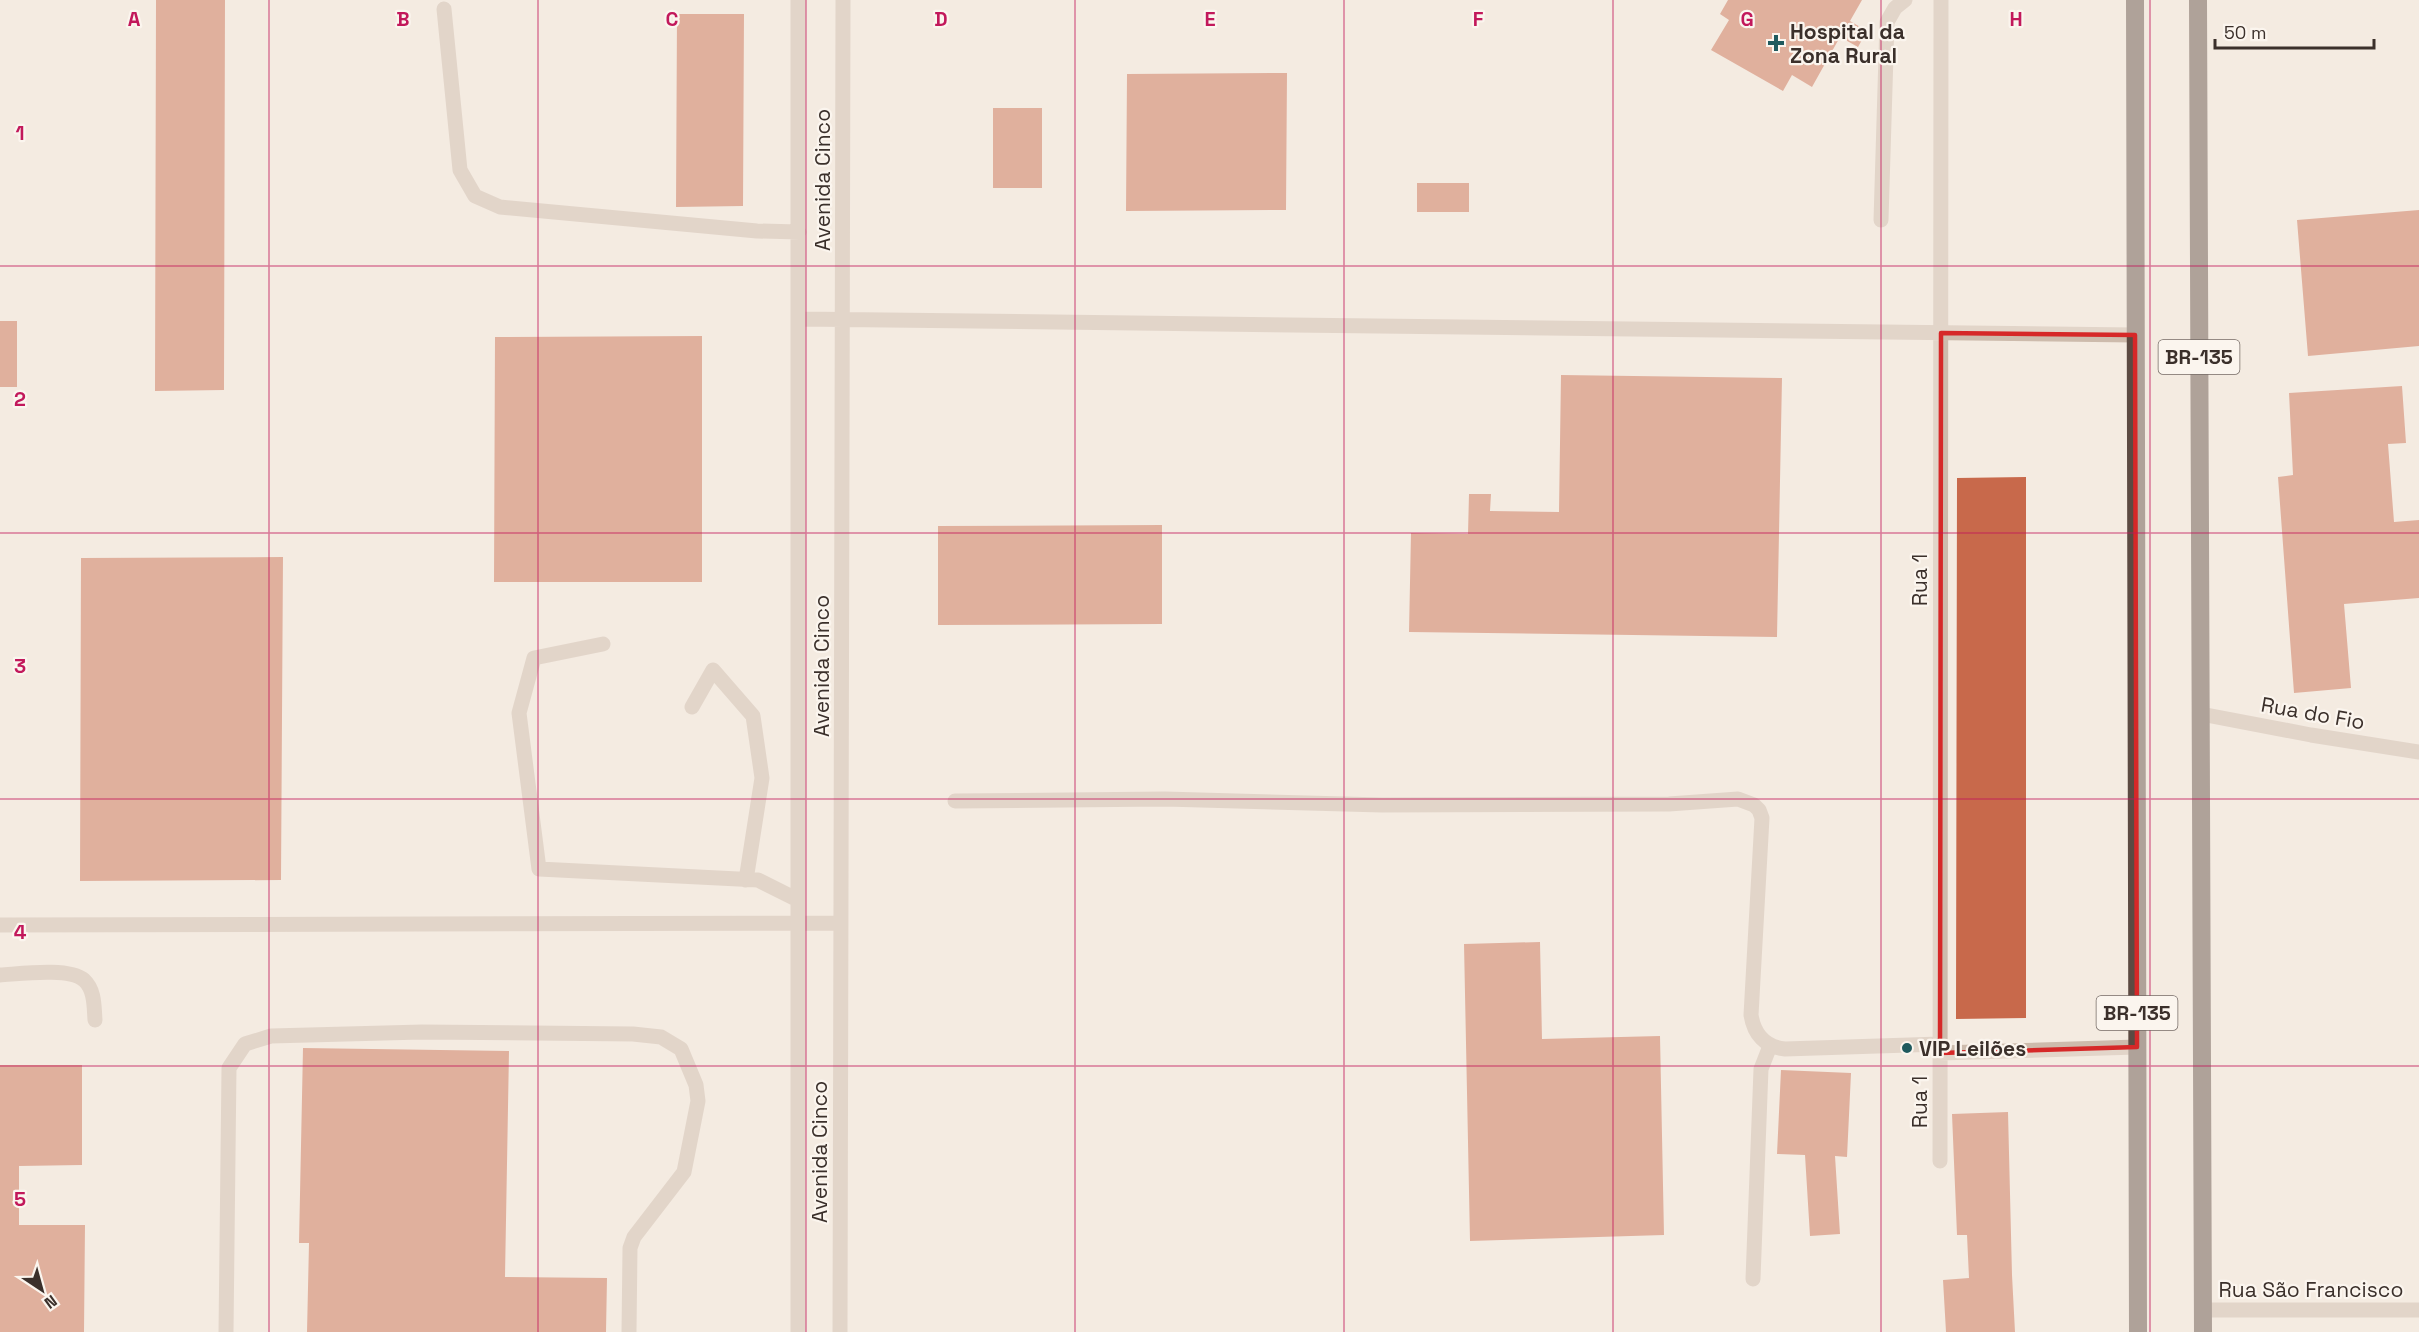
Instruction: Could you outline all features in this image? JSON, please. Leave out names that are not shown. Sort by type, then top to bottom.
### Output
[{"type":"highway","name":"BR-135","points":[[2134,0],[2138,1332]]},
{"type":"highway","name":"BR-135","points":[[2198,0],[2203,1332]]},
{"type":"street","name":"Avenida Cinco","points":[[798,0],[798,1332]]},
{"type":"street","name":"Avenida Cinco","points":[[840,1332],[843,0]]},
{"type":"street","points":[[1881,220],[1887,22],[1895,8],[1905,0]]},
{"type":"street","name":"Rua 1","points":[[1940,1161],[1941,0]]},
{"type":"street","points":[[444,9],[460,170],[475,196],[500,207],[757,231],[799,232]]},
{"type":"street","points":[[799,319],[2135,335]]},
{"type":"street","points":[[603,644],[534,658],[519,713],[539,869],[758,880],[798,900]]},
{"type":"street","points":[[692,707],[713,670],[753,716],[762,778],[746,880]]},
{"type":"street","name":"Rua do Fio","points":[[2201,714],[2419,752]]},
{"type":"street","points":[[956,801],[1165,800],[1382,805],[1669,804],[1738,799],[1748,802],[1759,810],[1761,818],[1751,1015],[1755,1031],[1770,1046],[1785,1049],[2137,1047]]},
{"type":"street","points":[[0,924],[840,923]]},
{"type":"street","points":[[0,975],[63,973],[83,979],[90,989],[94,1002],[95,1020]]},
{"type":"street","points":[[225,1332],[229,1068],[245,1044],[271,1036],[422,1032],[633,1034],[661,1037],[681,1049],[696,1085],[698,1101],[684,1172],[634,1237],[630,1248],[629,1332]]},
{"type":"street","points":[[1753,1279],[1761,1069],[1770,1046]]},
{"type":"street","name":"Rua São Francisco","points":[[2203,1310],[2419,1310]]},
{"type":"highlighted area","points":[[1941,333],[2135,335],[2137,1047],[1940,1053]]},
{"type":"building","points":[[156,0],[225,0],[224,390],[155,391]]},
{"type":"building","name":"Hospital da Zona Rural","points":[[1728,0],[1862,0],[1850,21],[1867,31],[1858,47],[1840,37],[1812,87],[1792,75],[1783,91],[1711,50],[1729,20],[1720,14]]},
{"type":"building","points":[[677,14],[744,14],[743,206],[676,207]]},
{"type":"building","points":[[1287,73],[1286,210],[1126,211],[1127,74]]},
{"type":"building","points":[[993,108],[1042,108],[1042,188],[993,188]]},
{"type":"building","points":[[1417,183],[1469,183],[1469,212],[1417,212]]},
{"type":"building","points":[[2419,210],[2419,346],[2308,356],[2297,220]]},
{"type":"building","points":[[0,321],[17,321],[17,387],[0,387]]},
{"type":"building","points":[[702,336],[702,582],[494,582],[495,337]]},
{"type":"building","points":[[1561,375],[1782,378],[1777,637],[1409,632],[1411,533],[1468,534],[1469,494],[1491,494],[1490,511],[1559,512]]},
{"type":"building","points":[[2402,386],[2406,443],[2388,444],[2394,522],[2419,520],[2419,598],[2344,604],[2351,688],[2294,693],[2278,477],[2293,475],[2289,393]]},
{"type":"building","points":[[2026,477],[2026,1018],[1956,1019],[1957,478]]},
{"type":"building","points":[[1162,525],[1162,624],[938,625],[938,526]]},
{"type":"building","points":[[283,557],[281,880],[80,881],[81,558]]},
{"type":"building","points":[[1540,942],[1542,1039],[1660,1036],[1664,1235],[1470,1241],[1464,944]]},
{"type":"building","points":[[303,1048],[509,1051],[505,1277],[607,1278],[606,1332],[307,1332],[309,1243],[299,1243]]},
{"type":"building","points":[[0,1065],[82,1065],[82,1165],[19,1166],[19,1225],[85,1225],[84,1332],[0,1332]]},
{"type":"building","points":[[1781,1070],[1851,1073],[1847,1157],[1835,1156],[1840,1234],[1810,1236],[1805,1155],[1777,1154]]},
{"type":"building","points":[[2008,1112],[2015,1332],[1946,1332],[1943,1280],[1969,1278],[1967,1235],[1957,1235],[1952,1114]]},
{"type":"place","name":"Hospital da Zona Rural","points":[[1776,43]]},
{"type":"place","name":"VIP Leilões","points":[[1907,1048]]}]
